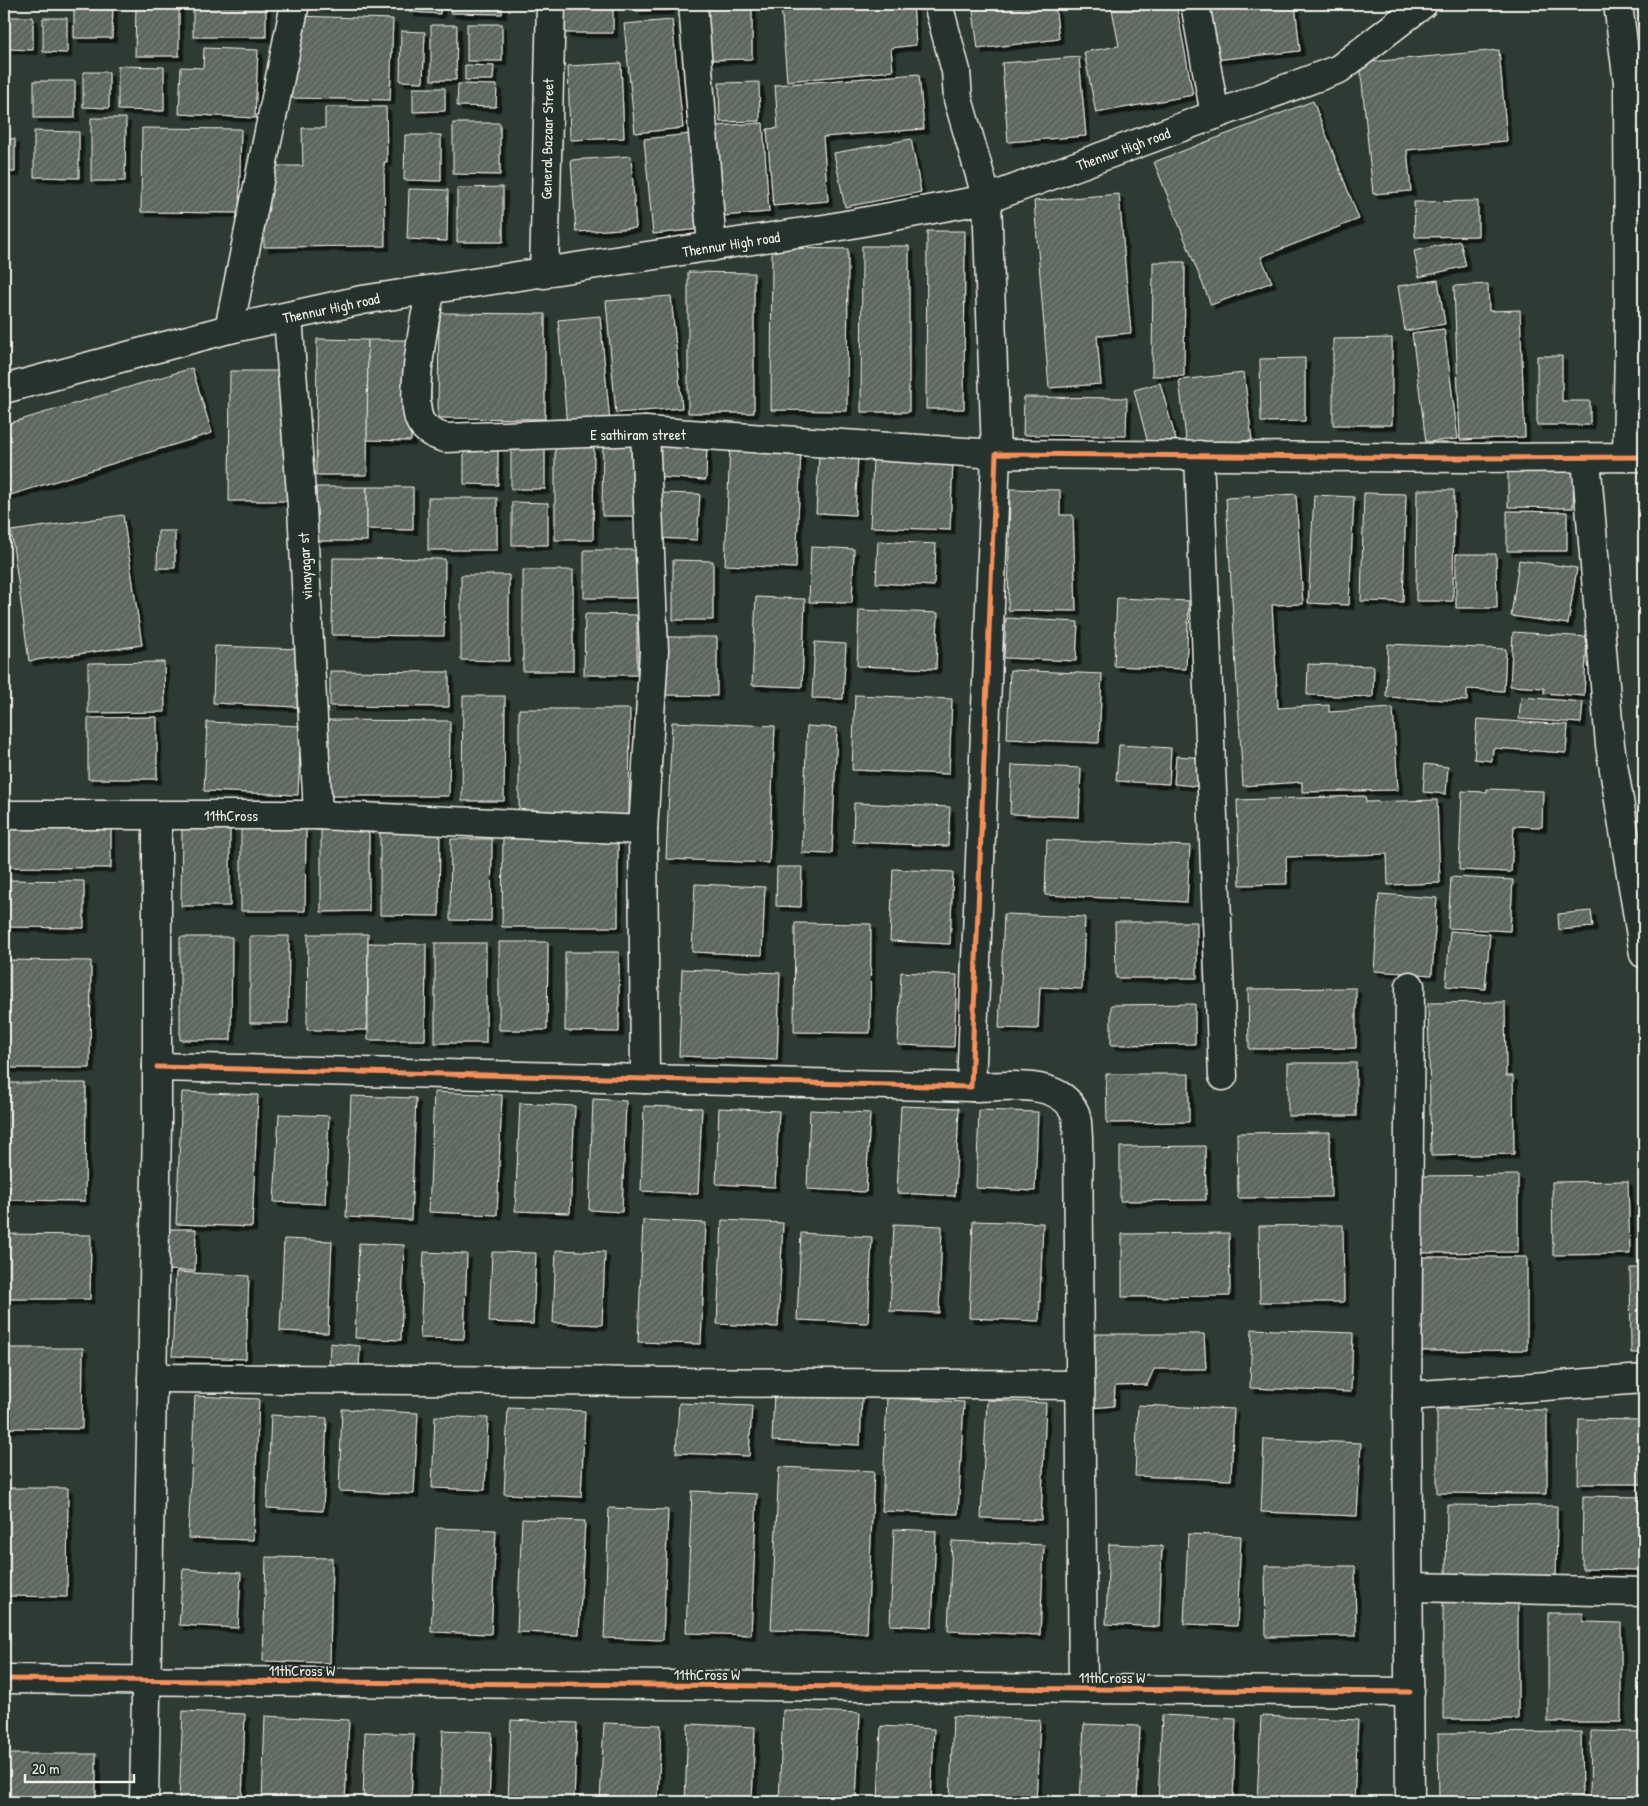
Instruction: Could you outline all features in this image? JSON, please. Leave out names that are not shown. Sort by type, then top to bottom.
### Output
[{"type":"street","points":[[229,329],[295,4]]},
{"type":"street","name":"General Bazaar Street","points":[[544,274],[551,4]]},
{"type":"street","points":[[692,4],[712,247]]},
{"type":"street","points":[[938,4],[956,71],[958,99],[987,199],[996,454],[971,1087]]},
{"type":"street","points":[[1195,4],[1216,115]]},
{"type":"street","name":"Thennur High road","points":[[4,389],[229,329],[362,300],[544,274],[830,228],[987,199],[1339,69],[1423,4]]},
{"type":"street","points":[[1618,4],[1628,83],[1629,342],[1636,457]]},
{"type":"street","name":"E sathiram street","points":[[431,290],[422,332],[416,407],[420,422],[432,434],[445,438],[645,431],[996,454],[1586,459],[1636,457]]},
{"type":"street","name":"vinayagar st","points":[[288,317],[302,507],[318,815]]},
{"type":"street","points":[[645,431],[654,651],[643,830],[645,1079]]},
{"type":"street","points":[[1199,455],[1223,1076]]},
{"type":"street","points":[[1586,459],[1610,745],[1644,954]]},
{"type":"street","name":"11thCross","points":[[4,815],[318,815],[643,830]]},
{"type":"street","points":[[144,1802],[157,1067],[156,815]]},
{"type":"street","points":[[1410,986],[1408,1396],[1410,1802]]},
{"type":"street","points":[[157,1067],[1034,1088],[1053,1091],[1066,1101],[1075,1114],[1078,1137],[1083,1689]]},
{"type":"street","points":[[152,1378],[1080,1385]]},
{"type":"street","points":[[1408,1396],[1644,1378]]},
{"type":"street","points":[[1409,1587],[1644,1592]]},
{"type":"street","name":"11thCross W","points":[[4,1679],[146,1682],[1410,1692]]},
{"type":"building","points":[[74,4],[113,4],[112,38],[74,38]]},
{"type":"building","points":[[136,4],[179,4],[179,56],[135,56]]},
{"type":"building","points":[[193,4],[266,4],[266,37],[193,37]]},
{"type":"building","points":[[304,4],[325,4],[325,7],[304,6]]},
{"type":"building","points":[[331,4],[353,4],[353,6],[331,6]]},
{"type":"building","points":[[411,4],[441,4],[440,14],[410,12]]},
{"type":"building","points":[[451,4],[502,4],[502,14],[450,13]]},
{"type":"building","points":[[564,4],[613,4],[613,33],[565,33]]},
{"type":"building","points":[[635,4],[670,4],[670,10],[636,11]]},
{"type":"building","points":[[702,4],[752,4],[752,59],[703,60]]},
{"type":"building","points":[[781,4],[913,4],[916,45],[891,48],[893,71],[787,81]]},
{"type":"building","points":[[972,4],[1055,4],[1059,39],[978,49]]},
{"type":"building","points":[[1111,4],[1176,4],[1193,95],[1096,113],[1084,52],[1119,46]]},
{"type":"building","points":[[1208,4],[1295,4],[1300,51],[1214,60]]},
{"type":"building","points":[[294,16],[393,19],[390,100],[292,98]]},
{"type":"building","points":[[9,17],[33,17],[33,50],[8,49]]},
{"type":"building","points":[[43,18],[67,18],[67,53],[43,52]]},
{"type":"building","points":[[672,20],[683,128],[635,133],[624,24]]},
{"type":"building","points":[[467,24],[502,24],[502,61],[467,61]]},
{"type":"building","points":[[431,25],[457,25],[456,80],[431,80]]},
{"type":"building","points":[[401,31],[425,32],[423,82],[400,81]]},
{"type":"building","points":[[204,48],[258,50],[255,118],[179,114],[181,67],[203,68]]},
{"type":"building","points":[[1499,50],[1507,141],[1407,150],[1411,191],[1373,194],[1360,63]]},
{"type":"building","points":[[1079,57],[1086,136],[1008,142],[1002,63]]},
{"type":"building","points":[[621,63],[624,138],[570,140],[568,66]]},
{"type":"building","points":[[465,65],[494,66],[493,80],[465,80]]},
{"type":"building","points":[[118,66],[164,67],[164,111],[118,110]]},
{"type":"building","points":[[83,72],[109,72],[109,108],[83,107]]},
{"type":"building","points":[[919,74],[924,129],[823,137],[828,201],[773,206],[767,129],[778,128],[775,85]]},
{"type":"building","points":[[34,81],[75,81],[75,118],[34,118]]},
{"type":"building","points":[[759,82],[760,121],[720,122],[719,83]]},
{"type":"building","points":[[458,84],[497,85],[496,107],[457,106]]},
{"type":"building","points":[[413,88],[445,88],[445,111],[413,112]]},
{"type":"building","points":[[4,95],[7,96],[6,124],[4,124]]},
{"type":"building","points":[[1313,101],[1359,219],[1261,257],[1272,282],[1211,305],[1154,162]]},
{"type":"building","points":[[325,107],[386,107],[387,162],[384,162],[385,246],[264,247],[263,166],[303,166],[302,128],[325,128]]},
{"type":"building","points":[[91,118],[126,118],[125,181],[91,181]]},
{"type":"building","points":[[453,123],[500,123],[500,175],[453,174]]},
{"type":"building","points":[[763,123],[769,212],[722,216],[715,126]]},
{"type":"building","points":[[142,128],[241,129],[239,213],[141,212]]},
{"type":"building","points":[[34,131],[79,132],[79,178],[34,177]]},
{"type":"building","points":[[691,134],[700,229],[653,234],[644,139]]},
{"type":"building","points":[[405,135],[441,135],[441,181],[404,180]]},
{"type":"building","points":[[4,138],[15,139],[15,172],[4,172]]},
{"type":"building","points":[[911,139],[921,192],[845,207],[834,153]]},
{"type":"building","points":[[631,156],[636,228],[576,232],[571,160]]},
{"type":"building","points":[[503,187],[503,242],[457,242],[457,188]]},
{"type":"building","points":[[409,189],[448,190],[447,241],[407,239]]},
{"type":"building","points":[[1119,194],[1131,333],[1097,336],[1101,384],[1049,388],[1034,201]]},
{"type":"building","points":[[1478,201],[1478,236],[1415,237],[1414,202]]},
{"type":"building","points":[[927,231],[965,231],[964,409],[926,409]]},
{"type":"building","points":[[1460,241],[1466,266],[1419,277],[1414,251]]},
{"type":"building","points":[[862,246],[909,246],[909,412],[861,412]]},
{"type":"building","points":[[772,248],[848,249],[847,411],[771,410]]},
{"type":"building","points":[[1153,262],[1185,262],[1184,376],[1152,376]]},
{"type":"building","points":[[688,272],[754,273],[754,413],[688,413]]},
{"type":"building","points":[[1438,280],[1445,324],[1405,331],[1398,286]]},
{"type":"building","points":[[1488,284],[1489,311],[1520,310],[1525,437],[1460,440],[1454,286]]},
{"type":"building","points":[[671,296],[682,408],[616,413],[606,301]]},
{"type":"building","points":[[439,313],[545,314],[545,419],[438,418]]},
{"type":"building","points":[[600,316],[610,422],[567,426],[558,320]]},
{"type":"building","points":[[1444,329],[1458,439],[1426,442],[1412,333]]},
{"type":"building","points":[[1392,338],[1392,425],[1333,425],[1333,339]]},
{"type":"building","points":[[317,339],[368,340],[367,475],[316,475]]},
{"type":"building","points":[[368,340],[411,340],[411,441],[367,440]]},
{"type":"building","points":[[1537,356],[1562,356],[1562,401],[1590,401],[1590,425],[1537,425]]},
{"type":"building","points":[[1305,358],[1305,421],[1261,422],[1260,359]]},
{"type":"building","points":[[192,368],[212,433],[4,497],[4,425]]},
{"type":"building","points":[[230,371],[289,371],[288,501],[229,501]]},
{"type":"building","points":[[1244,373],[1252,440],[1187,447],[1179,380]]},
{"type":"building","points":[[1160,383],[1176,440],[1149,447],[1134,390]]},
{"type":"building","points":[[1643,385],[1644,426],[1642,426]]},
{"type":"building","points":[[1024,397],[1127,398],[1126,436],[1023,435]]},
{"type":"building","points":[[658,438],[707,440],[706,480],[656,477]]},
{"type":"building","points":[[603,442],[641,442],[640,516],[602,516]]},
{"type":"building","points":[[464,447],[498,447],[498,485],[464,484]]},
{"type":"building","points":[[555,447],[594,447],[593,540],[555,540]]},
{"type":"building","points":[[730,447],[801,450],[796,568],[725,565]]},
{"type":"building","points":[[511,448],[545,448],[545,489],[511,489]]},
{"type":"building","points":[[819,454],[858,456],[855,515],[816,513]]},
{"type":"building","points":[[873,459],[953,462],[950,530],[870,527]]},
{"type":"building","points":[[1508,467],[1574,468],[1573,508],[1508,507]]},
{"type":"building","points":[[316,487],[367,487],[367,541],[316,541]]},
{"type":"building","points":[[367,487],[413,487],[413,530],[367,529]]},
{"type":"building","points":[[1010,489],[1060,490],[1060,515],[1073,515],[1076,611],[1008,610]]},
{"type":"building","points":[[1417,490],[1454,490],[1453,601],[1416,601]]},
{"type":"building","points":[[660,493],[700,494],[697,540],[658,538]]},
{"type":"building","points":[[1364,493],[1406,494],[1403,602],[1361,601]]},
{"type":"building","points":[[1296,494],[1303,604],[1272,605],[1278,708],[1329,705],[1329,712],[1393,708],[1398,790],[1302,792],[1302,782],[1243,786],[1226,498]]},
{"type":"building","points":[[1314,495],[1354,497],[1349,605],[1308,603]]},
{"type":"building","points":[[428,498],[497,498],[497,550],[428,550]]},
{"type":"building","points":[[512,502],[548,503],[548,545],[512,545]]},
{"type":"building","points":[[1507,511],[1567,512],[1567,551],[1507,551]]},
{"type":"building","points":[[123,515],[142,645],[29,661],[11,531]]},
{"type":"building","points":[[158,531],[175,531],[175,568],[157,568]]},
{"type":"building","points":[[878,541],[936,544],[934,586],[876,583]]},
{"type":"building","points":[[811,547],[854,549],[852,603],[809,602]]},
{"type":"building","points":[[584,550],[640,550],[641,598],[584,598]]},
{"type":"building","points":[[1456,554],[1496,554],[1497,608],[1456,608]]},
{"type":"building","points":[[333,558],[445,559],[444,636],[332,635]]},
{"type":"building","points":[[673,560],[713,561],[713,620],[673,620]]},
{"type":"building","points":[[1519,560],[1577,568],[1568,624],[1511,616]]},
{"type":"building","points":[[523,570],[573,570],[573,671],[523,671]]},
{"type":"building","points":[[461,575],[509,575],[509,661],[461,660]]},
{"type":"building","points":[[756,597],[805,599],[802,687],[752,685]]},
{"type":"building","points":[[1117,598],[1189,601],[1186,669],[1114,666]]},
{"type":"building","points":[[859,610],[938,613],[936,669],[857,666]]},
{"type":"building","points":[[585,614],[637,615],[637,675],[584,675]]},
{"type":"building","points":[[1006,618],[1078,622],[1076,661],[1004,658]]},
{"type":"building","points":[[1513,632],[1587,637],[1584,696],[1544,693],[1544,688],[1510,686]]},
{"type":"building","points":[[667,637],[717,637],[717,696],[666,695]]},
{"type":"building","points":[[815,642],[846,644],[843,699],[812,698]]},
{"type":"building","points":[[1388,644],[1506,649],[1504,691],[1467,689],[1467,701],[1386,697]]},
{"type":"building","points":[[215,646],[299,649],[297,707],[213,703]]},
{"type":"building","points":[[164,662],[165,712],[88,713],[88,663]]},
{"type":"building","points":[[1308,664],[1374,666],[1373,697],[1307,695]]},
{"type":"building","points":[[1010,670],[1102,674],[1099,743],[1007,739]]},
{"type":"building","points":[[330,671],[449,672],[449,707],[330,706]]},
{"type":"building","points":[[855,695],[952,699],[949,774],[852,770]]},
{"type":"building","points":[[463,696],[505,696],[504,801],[462,801]]},
{"type":"building","points":[[1521,697],[1583,702],[1581,723],[1519,719]]},
{"type":"building","points":[[519,709],[630,709],[629,821],[519,820]]},
{"type":"building","points":[[157,717],[157,779],[88,779],[88,718]]},
{"type":"building","points":[[1477,719],[1568,725],[1566,753],[1493,748],[1492,761],[1474,759]]},
{"type":"building","points":[[328,720],[450,721],[449,796],[327,796]]},
{"type":"building","points":[[207,722],[301,726],[298,795],[204,791]]},
{"type":"building","points":[[672,722],[775,726],[769,863],[666,859]]},
{"type":"building","points":[[807,726],[837,728],[832,854],[802,853]]},
{"type":"building","points":[[1119,745],[1171,748],[1169,784],[1116,781]]},
{"type":"building","points":[[1176,756],[1206,758],[1204,787],[1174,784]]},
{"type":"building","points":[[1425,764],[1448,767],[1446,794],[1423,792]]},
{"type":"building","points":[[1012,765],[1081,768],[1079,817],[1010,814]]},
{"type":"building","points":[[1487,789],[1543,791],[1542,827],[1514,826],[1511,872],[1459,870],[1462,791],[1487,792]]},
{"type":"building","points":[[1365,796],[1366,802],[1437,800],[1440,883],[1388,885],[1387,854],[1286,857],[1287,884],[1240,885],[1237,800]]},
{"type":"building","points":[[854,803],[950,807],[948,846],[853,842]]},
{"type":"building","points":[[380,826],[440,827],[439,916],[380,915]]},
{"type":"building","points":[[4,827],[111,827],[111,868],[4,867]]},
{"type":"building","points":[[182,827],[230,827],[230,906],[181,906]]},
{"type":"building","points":[[321,827],[369,828],[369,911],[321,912]]},
{"type":"building","points":[[241,828],[306,829],[305,911],[241,911]]},
{"type":"building","points":[[503,836],[618,837],[618,927],[502,927]]},
{"type":"building","points":[[451,839],[492,839],[491,921],[450,920]]},
{"type":"building","points":[[1047,840],[1190,846],[1187,902],[1045,895]]},
{"type":"building","points":[[777,867],[802,867],[801,907],[776,906]]},
{"type":"building","points":[[893,869],[953,872],[950,944],[890,941]]},
{"type":"building","points":[[1451,877],[1513,880],[1510,931],[1448,928]]},
{"type":"building","points":[[4,880],[84,881],[84,928],[4,927]]},
{"type":"building","points":[[695,884],[765,887],[762,955],[692,952]]},
{"type":"building","points":[[1379,894],[1437,898],[1432,975],[1374,971]]},
{"type":"building","points":[[1591,911],[1593,927],[1559,930],[1558,914]]},
{"type":"building","points":[[1004,914],[1085,917],[1082,989],[1040,987],[1038,1029],[999,1028]]},
{"type":"building","points":[[1115,922],[1197,922],[1197,978],[1116,978]]},
{"type":"building","points":[[795,923],[871,924],[870,1033],[794,1032]]},
{"type":"building","points":[[1450,931],[1490,934],[1485,989],[1446,986]]},
{"type":"building","points":[[308,934],[368,934],[367,1030],[307,1030]]},
{"type":"building","points":[[250,936],[289,936],[288,1023],[250,1023]]},
{"type":"building","points":[[180,937],[232,937],[231,1040],[180,1040]]},
{"type":"building","points":[[499,942],[548,942],[547,1030],[499,1030]]},
{"type":"building","points":[[368,943],[426,944],[425,1040],[368,1040]]},
{"type":"building","points":[[435,943],[486,943],[486,1043],[435,1043]]},
{"type":"building","points":[[565,952],[619,952],[619,1032],[565,1031]]},
{"type":"building","points":[[4,960],[91,961],[90,1068],[4,1068]]},
{"type":"building","points":[[682,969],[780,973],[777,1060],[679,1056]]},
{"type":"building","points":[[901,972],[957,975],[954,1047],[898,1045]]},
{"type":"building","points":[[1356,988],[1356,1048],[1249,1049],[1248,989]]},
{"type":"building","points":[[1505,1002],[1506,1076],[1513,1076],[1514,1154],[1431,1156],[1428,1003]]},
{"type":"building","points":[[1195,1004],[1195,1044],[1111,1045],[1111,1005]]},
{"type":"building","points":[[1288,1063],[1356,1063],[1356,1116],[1288,1116]]},
{"type":"building","points":[[1106,1074],[1189,1074],[1189,1122],[1107,1123]]},
{"type":"building","points":[[4,1083],[86,1083],[85,1201],[4,1200]]},
{"type":"building","points":[[182,1092],[258,1095],[252,1227],[176,1224]]},
{"type":"building","points":[[434,1092],[502,1095],[497,1215],[429,1212]]},
{"type":"building","points":[[351,1096],[416,1098],[411,1220],[346,1217]]},
{"type":"building","points":[[593,1099],[626,1101],[622,1212],[589,1210]]},
{"type":"building","points":[[520,1103],[575,1106],[570,1213],[515,1211]]},
{"type":"building","points":[[644,1106],[702,1108],[698,1194],[641,1191]]},
{"type":"building","points":[[901,1106],[959,1108],[955,1196],[897,1193]]},
{"type":"building","points":[[719,1108],[779,1111],[775,1187],[716,1184]]},
{"type":"building","points":[[810,1110],[870,1113],[866,1192],[807,1189]]},
{"type":"building","points":[[979,1110],[1038,1112],[1035,1191],[976,1188]]},
{"type":"building","points":[[279,1114],[329,1116],[325,1204],[274,1202]]},
{"type":"building","points":[[1330,1132],[1331,1197],[1238,1198],[1237,1133]]},
{"type":"building","points":[[1205,1146],[1206,1200],[1120,1201],[1120,1147]]},
{"type":"building","points":[[1518,1175],[1518,1252],[1416,1253],[1416,1176]]},
{"type":"building","points":[[1628,1181],[1630,1254],[1553,1255],[1552,1182]]},
{"type":"building","points":[[643,1220],[706,1223],[701,1344],[638,1342]]},
{"type":"building","points":[[722,1220],[783,1223],[778,1327],[717,1324]]},
{"type":"building","points":[[973,1221],[1043,1223],[1039,1321],[969,1318]]},
{"type":"building","points":[[894,1224],[942,1226],[939,1313],[890,1311]]},
{"type":"building","points":[[1343,1225],[1344,1302],[1260,1302],[1259,1226]]},
{"type":"building","points":[[162,1229],[196,1229],[195,1271],[161,1270]]},
{"type":"building","points":[[801,1233],[872,1237],[868,1323],[797,1320]]},
{"type":"building","points":[[1229,1233],[1230,1296],[1122,1297],[1122,1234]]},
{"type":"building","points":[[4,1234],[91,1235],[90,1299],[4,1299]]},
{"type":"building","points":[[284,1239],[332,1241],[328,1333],[280,1331]]},
{"type":"building","points":[[359,1243],[404,1245],[401,1340],[355,1338]]},
{"type":"building","points":[[556,1250],[605,1252],[602,1325],[553,1323]]},
{"type":"building","points":[[424,1252],[467,1254],[464,1339],[420,1338]]},
{"type":"building","points":[[492,1252],[536,1253],[533,1324],[489,1322]]},
{"type":"building","points":[[1415,1257],[1527,1257],[1527,1350],[1415,1351]]},
{"type":"building","points":[[1630,1268],[1644,1268],[1644,1353],[1631,1353]]},
{"type":"building","points":[[176,1272],[249,1276],[246,1359],[172,1356]]},
{"type":"building","points":[[1252,1329],[1353,1333],[1351,1392],[1250,1388]]},
{"type":"building","points":[[1093,1334],[1204,1334],[1206,1369],[1154,1369],[1147,1385],[1115,1386],[1114,1406],[1092,1408]]},
{"type":"building","points":[[330,1343],[360,1346],[359,1370],[329,1368]]},
{"type":"building","points":[[4,1348],[83,1348],[82,1429],[4,1428]]},
{"type":"building","points":[[774,1391],[862,1395],[860,1445],[772,1441]]},
{"type":"building","points":[[195,1396],[259,1399],[253,1540],[188,1538]]},
{"type":"building","points":[[887,1398],[964,1402],[958,1514],[882,1511]]},
{"type":"building","points":[[987,1400],[1046,1403],[1041,1520],[981,1518]]},
{"type":"building","points":[[679,1403],[752,1406],[749,1456],[676,1453]]},
{"type":"building","points":[[1138,1405],[1234,1409],[1231,1480],[1135,1476]]},
{"type":"building","points":[[508,1408],[585,1411],[581,1497],[504,1494]]},
{"type":"building","points":[[342,1409],[418,1413],[414,1494],[339,1491]]},
{"type":"building","points":[[1437,1409],[1547,1410],[1547,1494],[1437,1493]]},
{"type":"building","points":[[271,1415],[327,1418],[323,1511],[267,1508]]},
{"type":"building","points":[[435,1416],[488,1418],[485,1490],[432,1488]]},
{"type":"building","points":[[1579,1419],[1644,1420],[1644,1484],[1578,1484]]},
{"type":"building","points":[[1264,1439],[1361,1443],[1357,1516],[1261,1512]]},
{"type":"building","points":[[779,1467],[874,1471],[867,1633],[771,1630]]},
{"type":"building","points":[[4,1488],[68,1488],[67,1597],[4,1596]]},
{"type":"building","points":[[692,1491],[757,1494],[751,1635],[686,1633]]},
{"type":"building","points":[[1583,1496],[1644,1497],[1644,1570],[1582,1569]]},
{"type":"building","points":[[1447,1505],[1557,1506],[1556,1581],[1446,1580]]},
{"type":"building","points":[[609,1508],[668,1510],[663,1640],[604,1638]]},
{"type":"building","points":[[522,1519],[585,1521],[579,1634],[517,1632]]},
{"type":"building","points":[[436,1528],[496,1530],[491,1634],[431,1632]]},
{"type":"building","points":[[894,1529],[936,1531],[932,1627],[890,1625]]},
{"type":"building","points":[[1188,1534],[1241,1536],[1237,1626],[1184,1624]]},
{"type":"building","points":[[952,1541],[1044,1545],[1040,1635],[948,1631]]},
{"type":"building","points":[[1109,1544],[1162,1546],[1159,1627],[1106,1624]]},
{"type":"building","points":[[266,1557],[332,1558],[330,1663],[263,1661]]},
{"type":"building","points":[[1265,1566],[1355,1566],[1356,1636],[1266,1637]]},
{"type":"building","points":[[183,1569],[241,1573],[238,1628],[179,1625]]},
{"type":"building","points":[[1443,1602],[1518,1603],[1518,1719],[1443,1719]]},
{"type":"building","points":[[1640,1612],[1644,1612],[1644,1724],[1638,1724]]},
{"type":"building","points":[[1548,1613],[1583,1613],[1583,1622],[1621,1623],[1621,1722],[1548,1722]]},
{"type":"building","points":[[783,1710],[860,1713],[856,1802],[779,1802]]},
{"type":"building","points":[[183,1711],[245,1714],[242,1802],[179,1802]]},
{"type":"building","points":[[1162,1715],[1236,1719],[1233,1802],[1158,1802]]},
{"type":"building","points":[[265,1716],[349,1720],[345,1802],[262,1802]]},
{"type":"building","points":[[953,1716],[1040,1720],[1036,1802],[950,1802]]},
{"type":"building","points":[[1261,1716],[1358,1720],[1354,1802],[1257,1802]]},
{"type":"building","points":[[511,1720],[577,1723],[574,1802],[508,1802]]},
{"type":"building","points":[[604,1723],[661,1725],[658,1802],[600,1802]]},
{"type":"building","points":[[688,1724],[755,1727],[752,1802],[685,1802]]},
{"type":"building","points":[[1084,1724],[1140,1726],[1137,1802],[1080,1802]]},
{"type":"building","points":[[881,1726],[934,1729],[931,1802],[878,1802]]},
{"type":"building","points":[[443,1730],[492,1732],[489,1802],[440,1802]]},
{"type":"building","points":[[1591,1731],[1644,1732],[1644,1802],[1590,1802]]},
{"type":"building","points":[[365,1732],[414,1734],[411,1802],[363,1802]]},
{"type":"building","points":[[1581,1732],[1582,1802],[1439,1802],[1438,1733]]},
{"type":"building","points":[[4,1754],[96,1754],[96,1802],[4,1802]]},
{"type":"cycle path","points":[[157,1067],[971,1087],[996,454],[1465,458],[1644,457]]},
{"type":"cycle path","points":[[4,1679],[1410,1692]]}]
